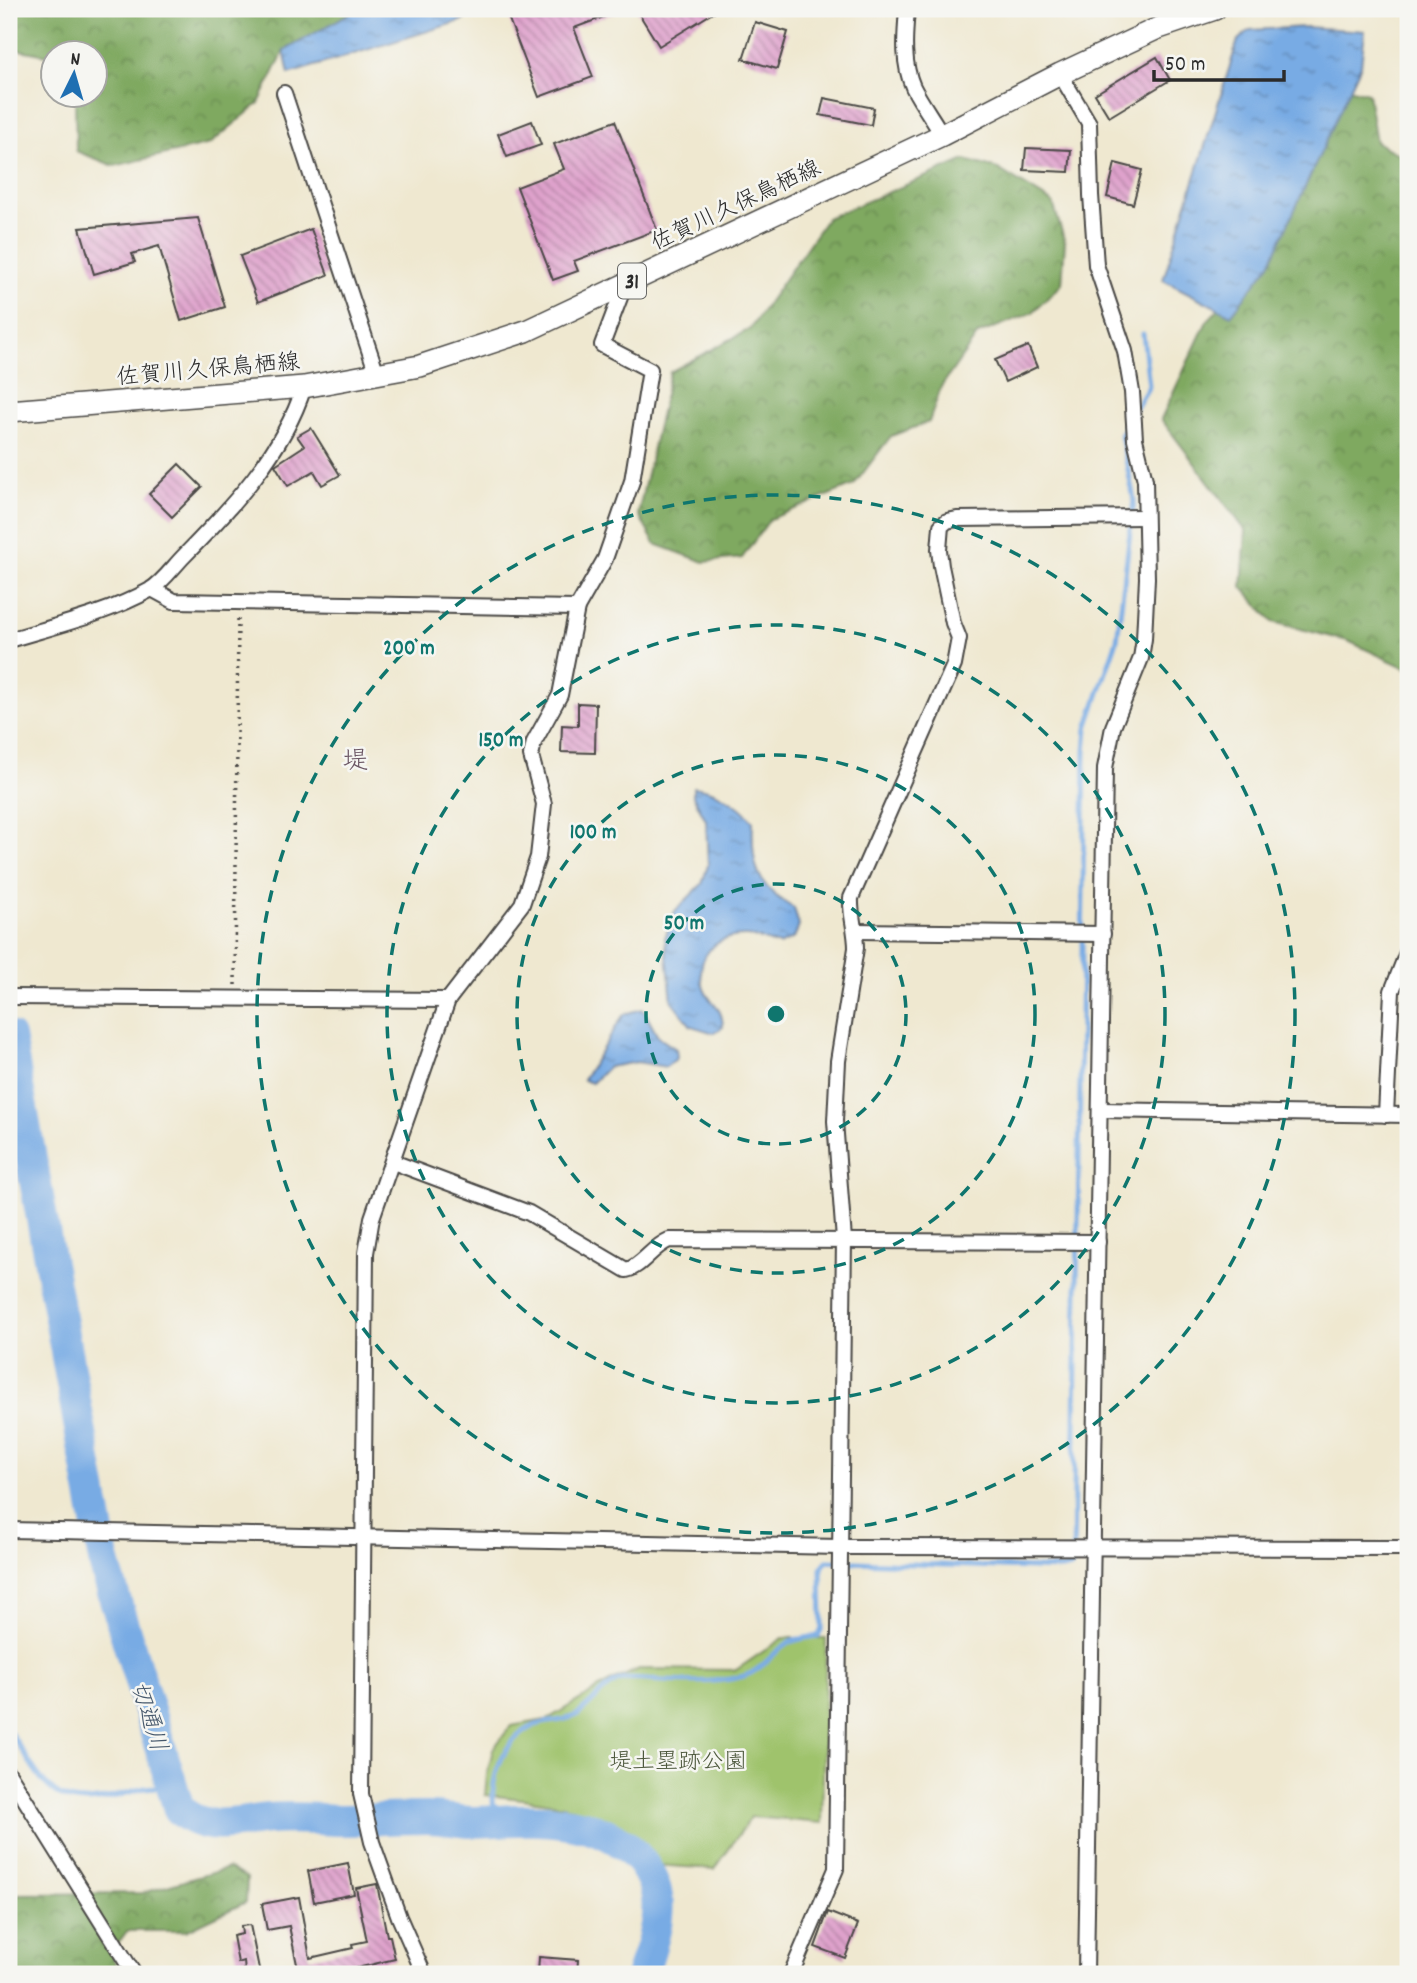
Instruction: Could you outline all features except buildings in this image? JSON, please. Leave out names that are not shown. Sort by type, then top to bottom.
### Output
[{"type":"main road","name":"佐賀川久保鳥栖線","points":[[9,411],[304,387],[420,366],[526,331],[942,135],[1060,74],[1156,29],[1215,9]]},
{"type":"street","points":[[907,9],[904,43],[906,66],[913,87],[942,135]]},
{"type":"street","points":[[1060,74],[1089,122],[1090,195],[1096,265],[1125,351],[1132,392],[1135,439],[1145,480],[1147,578],[1141,658],[1114,727],[1105,768],[1086,1974]]},
{"type":"street","points":[[284,93],[377,374]]},
{"type":"street","points":[[424,1974],[399,1917],[372,1842],[361,1794],[366,1253],[372,1218],[448,1000],[522,904],[538,857],[544,804],[531,756],[534,742],[559,695],[577,608],[605,559],[632,481],[650,370],[602,345],[625,284]]},
{"type":"street","points":[[9,640],[98,612],[152,589],[229,510],[265,463],[298,406],[304,387]]},
{"type":"street","points":[[791,1974],[836,1869],[844,1240],[835,1092],[853,978],[856,931],[850,913],[851,898],[954,665],[959,638],[941,566],[941,526],[947,521],[957,519],[1145,517]]},
{"type":"street","points":[[152,589],[174,601],[577,608]]},
{"type":"street","points":[[856,931],[1103,934]]},
{"type":"street","points":[[1386,1115],[1392,991],[1408,950]]},
{"type":"street","points":[[16,997],[448,1000]]},
{"type":"street","points":[[1100,1110],[1408,1115]]},
{"type":"street","points":[[393,1162],[529,1213],[626,1270],[633,1269],[657,1245],[669,1240],[1098,1242]]},
{"type":"street","points":[[9,1530],[840,1546],[1408,1548]]},
{"type":"street","points":[[9,1774],[134,1974]]},
{"type":"path","points":[[235,998],[238,602]]},
{"type":"green space","points":[[9,9],[357,9],[284,51],[259,103],[210,144],[114,166],[76,151],[75,108],[108,108],[108,38],[38,38],[38,53],[9,48]]},
{"type":"green space","points":[[1348,88],[1368,93],[1376,142],[1408,159],[1408,669],[1348,641],[1273,622],[1242,587],[1246,531],[1161,419],[1207,321],[1260,265]]},
{"type":"green space","points":[[965,160],[998,169],[1053,203],[1065,242],[1062,284],[1032,313],[978,334],[941,387],[929,422],[891,436],[854,485],[770,519],[742,558],[704,562],[655,544],[638,514],[670,372],[750,329],[827,218]]},
{"type":"green space","name":"堤土塁跡公園","points":[[783,1638],[826,1638],[822,1823],[751,1817],[715,1869],[655,1865],[633,1840],[600,1818],[544,1802],[485,1795],[493,1749],[511,1726],[546,1720],[608,1683],[639,1669],[736,1670]]},
{"type":"green space","points":[[228,1868],[247,1878],[246,1902],[186,1931],[127,1931],[111,1953],[120,1974],[9,1974],[11,1894],[143,1893]]},
{"type":"water","points":[[357,9],[459,9],[464,20],[289,74],[284,51]]},
{"type":"water","points":[[1306,27],[1365,31],[1361,65],[1270,264],[1231,315],[1163,280],[1238,40],[1250,30]]},
{"type":"water","points":[[693,787],[726,798],[741,808],[753,821],[753,849],[758,872],[771,891],[794,908],[799,926],[794,938],[779,945],[747,936],[725,939],[709,950],[704,958],[701,977],[704,989],[722,1019],[723,1027],[714,1033],[691,1026],[672,1001],[665,938],[675,911],[702,884],[708,865],[706,820],[693,796]]},
{"type":"water","points":[[643,1009],[658,1037],[676,1049],[677,1058],[666,1067],[637,1062],[608,1067],[592,1083],[583,1080],[624,1014]]},
{"type":"waterway","points":[[1136,408],[1149,386],[1143,334]]},
{"type":"waterway","points":[[497,1821],[493,1793],[499,1765],[513,1741],[536,1725],[574,1717],[618,1681],[700,1682],[744,1676],[756,1670],[791,1642],[818,1636],[822,1628],[821,1568],[827,1561],[1062,1569],[1071,1567],[1085,752],[1087,728],[1117,640],[1134,500],[1121,434],[1129,419]]},
{"type":"waterway","name":"切通川","points":[[9,1037],[105,1566],[179,1809],[199,1822],[221,1825],[286,1818],[428,1818],[470,1822],[555,1821],[587,1827],[615,1838],[627,1847],[639,1858],[656,1890],[656,1926],[642,1974]]},
{"type":"waterway","points":[[9,1731],[41,1779],[64,1797],[78,1801],[97,1800],[146,1788],[172,1790]]},
{"type":"district","name":"堤","points":[[355,759]]}]
